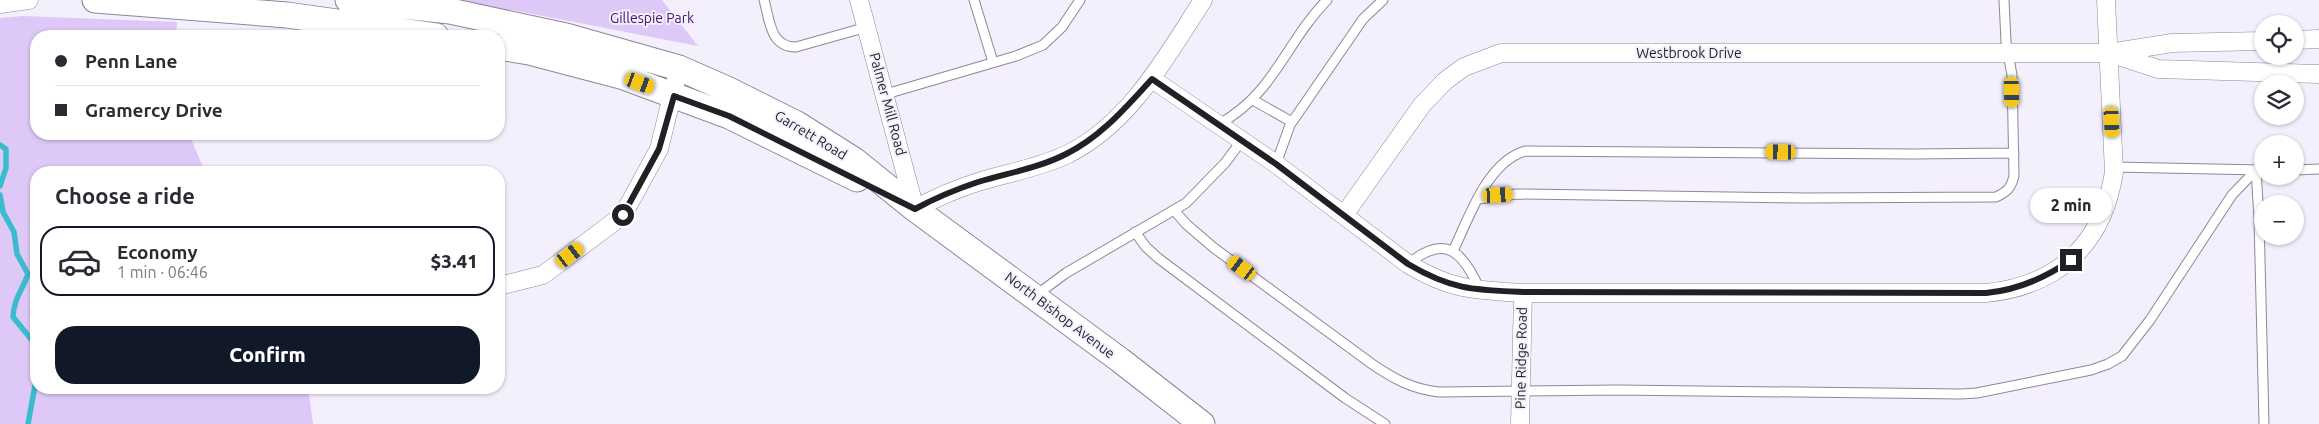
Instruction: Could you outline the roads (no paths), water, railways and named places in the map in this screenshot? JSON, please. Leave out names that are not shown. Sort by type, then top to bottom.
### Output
[{"type":"main road","points":[[95,0],[188,3],[393,30]]},
{"type":"main road","name":"Garrett Road","points":[[348,0],[450,10],[566,36],[679,68],[729,90],[797,124],[854,160],[915,209]]},
{"type":"main road","name":"Garrett Road","points":[[505,48],[529,52],[624,77],[729,116],[915,209]]},
{"type":"main road","name":"North Bishop Avenue","points":[[915,209],[1120,360],[1202,424]]},
{"type":"street","points":[[0,4],[29,0]]},
{"type":"street","name":"Palmer Mill Road","points":[[859,0],[886,94],[915,209]]},
{"type":"street","points":[[915,209],[935,198],[977,182],[1033,167],[1066,155],[1090,140],[1111,123],[1152,79],[1203,0]]},
{"type":"street","points":[[1152,79],[1276,164],[1408,264],[1432,278],[1457,287],[1523,292],[2001,292],[2018,288],[2055,271],[2071,260],[2084,246],[2102,216],[2111,189],[2114,167],[2106,0]]},
{"type":"street","points":[[2304,40],[2319,39]]},
{"type":"street","name":"Westbrook Drive","points":[[1344,216],[1422,104],[1445,81],[1464,67],[1501,52],[2109,54],[2172,43],[2254,41]]},
{"type":"street","name":"Westbrook Drive","points":[[2109,54],[2158,70],[2319,74]]},
{"type":"street","points":[[505,284],[543,275],[623,215],[659,149],[674,96],[679,68]]},
{"type":"street","name":"Pine Ridge Road","points":[[1520,424],[1523,292]]},
{"type":"lane","points":[[764,0],[775,38],[779,44],[786,47],[796,47],[867,26]]},
{"type":"lane","points":[[974,0],[994,62]]},
{"type":"lane","points":[[886,94],[1016,56],[1043,45],[1062,28],[1080,0]]},
{"type":"lane","points":[[1218,124],[1233,116],[1253,100],[1268,83],[1314,14],[1327,0]]},
{"type":"lane","points":[[1276,164],[1292,122],[1363,19],[1383,0]]},
{"type":"lane","points":[[1478,199],[1517,194],[1805,198],[1996,197],[2006,192],[2012,185],[2014,176],[2012,76],[2006,42],[2004,0]]},
{"type":"lane","points":[[1253,100],[1292,122]]},
{"type":"lane","points":[[1034,296],[1066,273],[1186,203],[1206,184],[1242,140]]},
{"type":"lane","points":[[1453,251],[1493,173],[1503,161],[1525,151],[2014,153]]},
{"type":"lane","points":[[2114,167],[2254,170]]},
{"type":"lane","points":[[2304,170],[2319,169]]},
{"type":"lane","points":[[1174,210],[1186,224],[1214,248],[1396,380],[1408,386],[1439,392],[1521,390],[1961,394],[1976,393],[2091,370],[2108,364],[2122,356],[2150,320],[2232,195],[2254,175]]},
{"type":"lane","points":[[2259,185],[2264,424]]},
{"type":"lane","points":[[1135,232],[1146,248],[1158,258],[1345,398],[1385,424]]},
{"type":"lane","points":[[1408,264],[1422,252],[1435,248],[1453,251],[1462,259],[1480,290]]},
{"type":"waterway","points":[[0,145],[6,149],[6,168],[0,186]]},
{"type":"waterway","points":[[0,195],[3,212],[14,232],[17,254],[28,274],[17,300],[13,317],[30,338]]},
{"type":"waterway","points":[[28,424],[33,394]]},
{"type":"park label","name":"Gillespie Park","points":[[652,18]]}]
